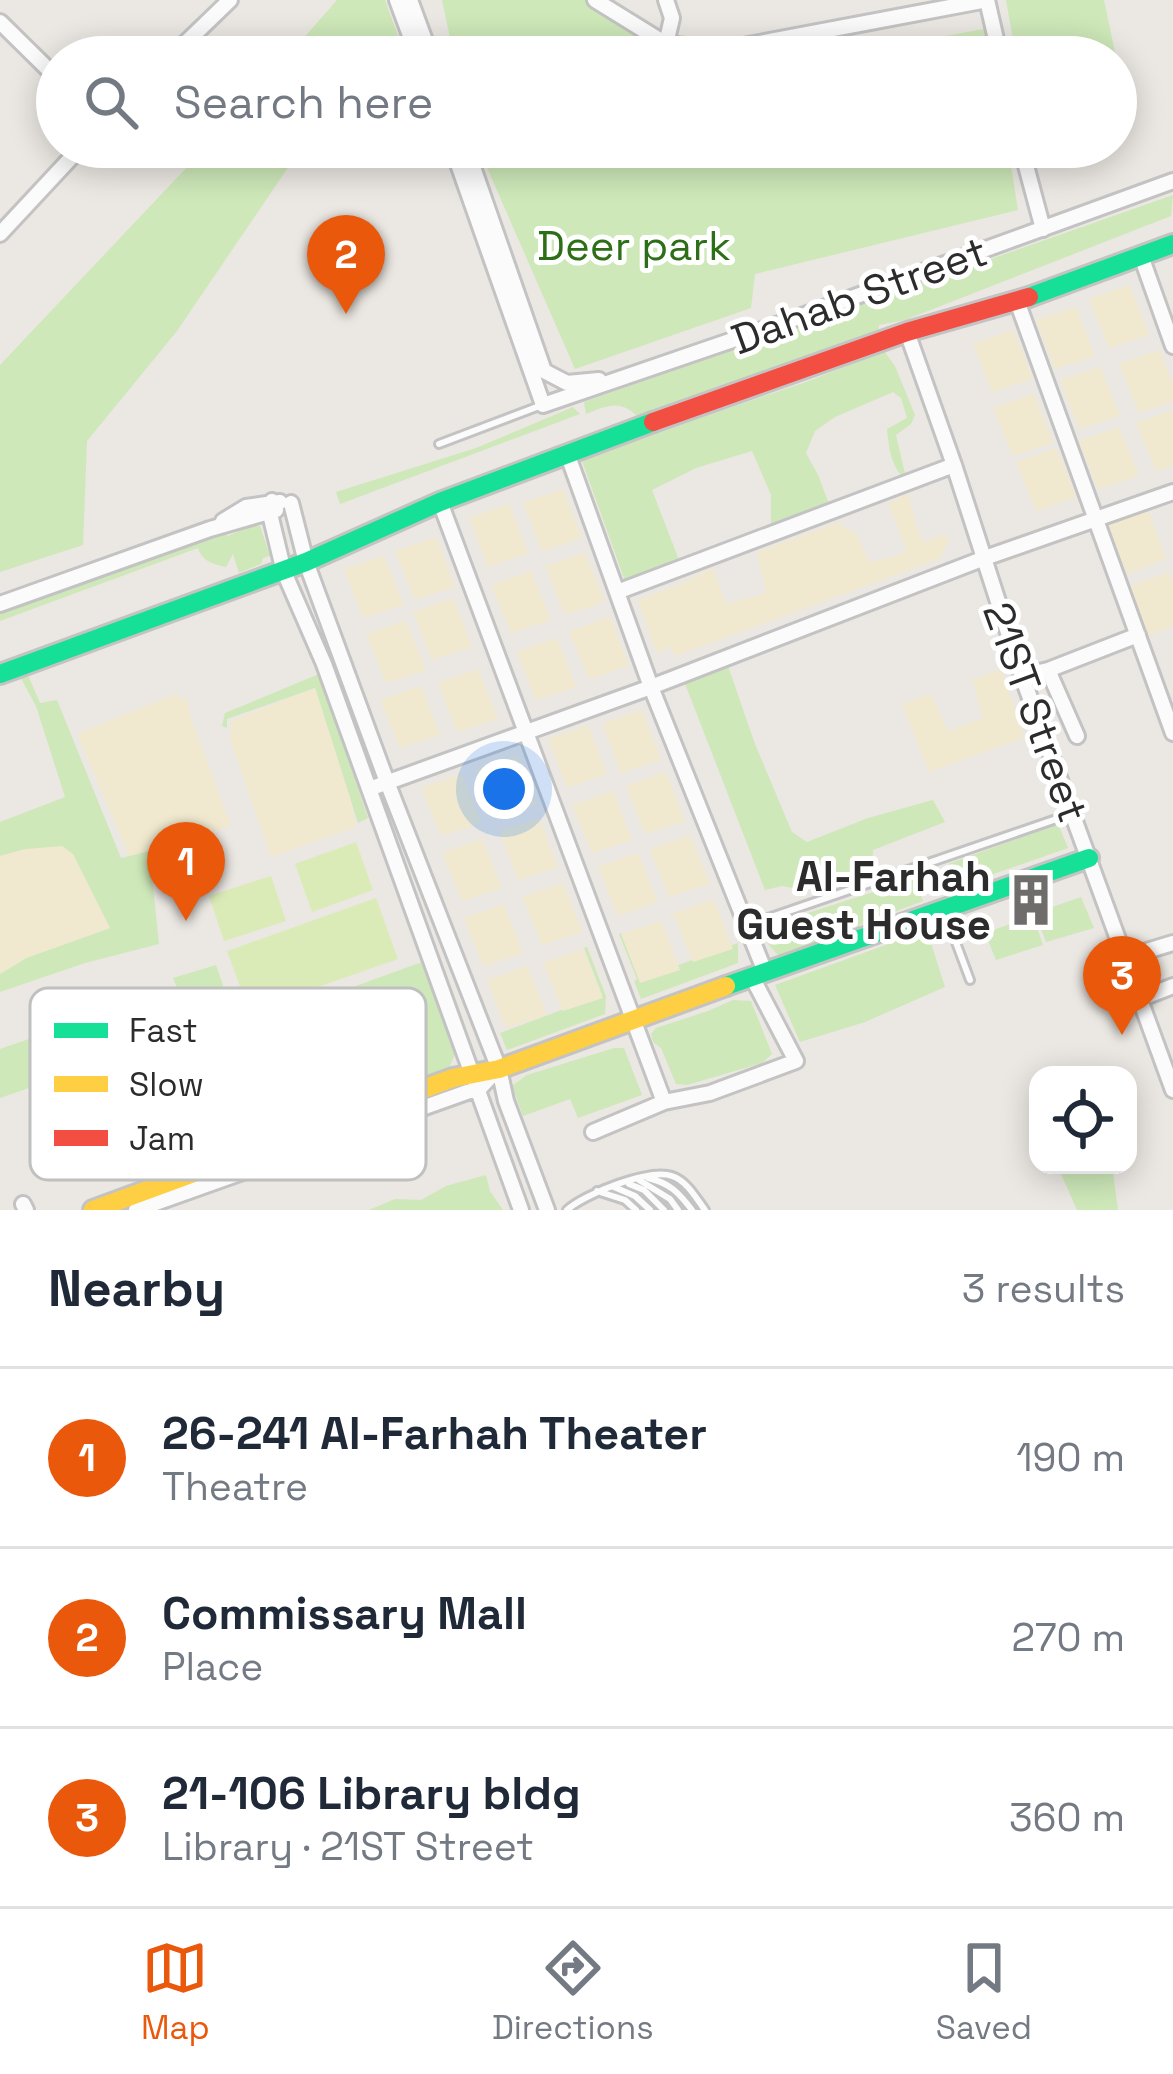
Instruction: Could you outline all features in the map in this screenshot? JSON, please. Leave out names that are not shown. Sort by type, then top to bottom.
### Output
[{"type":"street","points":[[193,36],[230,0]]},
{"type":"street","points":[[397,0],[410,36]]},
{"type":"street","points":[[410,0],[423,36]]},
{"type":"street","points":[[595,0],[653,36]]},
{"type":"street","points":[[665,0],[672,18],[668,36]]},
{"type":"street","points":[[796,36],[987,0],[995,36]]},
{"type":"street","points":[[0,22],[36,57]]},
{"type":"street","points":[[2,226],[60,168]]},
{"type":"street","points":[[459,168],[543,405]]},
{"type":"street","points":[[473,168],[544,371],[567,383],[620,379]]},
{"type":"street","points":[[1027,168],[1043,230]]},
{"type":"street","name":"Dahab Street","points":[[543,405],[1173,181]]},
{"type":"street","points":[[0,674],[306,562],[440,502],[567,453],[1173,244]]},
{"type":"street","points":[[1141,256],[1173,346]]},
{"type":"street","points":[[1017,301],[1173,733]]},
{"type":"street","name":"21ST Street","points":[[907,332],[1022,676],[1173,1090]]},
{"type":"street","points":[[567,453],[650,687],[748,926],[759,974],[796,1061],[710,1093],[664,1102],[593,1132]]},
{"type":"street","points":[[617,592],[954,465]]},
{"type":"street","points":[[368,789],[1173,492]]},
{"type":"street","points":[[440,502],[664,1102]]},
{"type":"street","points":[[0,604],[210,529],[246,507],[291,503],[306,562],[499,1069],[506,1101],[547,1210]]},
{"type":"street","points":[[271,507],[283,570],[324,664],[521,1210]]},
{"type":"street","points":[[1022,676],[1138,635]]},
{"type":"street","points":[[324,664],[341,658]]},
{"type":"street","points":[[1048,670],[1077,736]]},
{"type":"street","points":[[426,1100],[632,1019],[1088,858]]},
{"type":"street","points":[[1127,957],[1173,943]]},
{"type":"street","points":[[1140,999],[1173,986]]},
{"type":"street","points":[[426,1088],[453,1078],[474,1082]]},
{"type":"street","points":[[93,1210],[175,1180]]},
{"type":"street","points":[[136,1210],[215,1180]]},
{"type":"lane","points":[[439,444],[543,405]]},
{"type":"lane","points":[[748,926],[1071,814]]},
{"type":"lane","points":[[944,909],[970,980]]},
{"type":"lane","points":[[567,1210],[594,1191],[671,1175],[685,1184],[705,1210]]},
{"type":"lane","points":[[641,1178],[678,1210]]},
{"type":"lane","points":[[641,1178],[661,1181],[677,1191],[692,1210]]},
{"type":"lane","points":[[626,1182],[644,1190],[664,1210]]},
{"type":"lane","points":[[611,1186],[626,1190],[650,1210]]},
{"type":"lane","points":[[594,1191],[625,1200],[636,1210]]},
{"type":"green space","points":[[337,0],[385,0],[398,36],[305,36]]},
{"type":"green space","points":[[442,0],[586,0],[636,36],[450,36]]},
{"type":"green space","points":[[1006,0],[1104,0],[1112,36],[1012,36]]},
{"type":"green space","points":[[989,28],[990,36],[946,36]]},
{"type":"green space","points":[[186,168],[288,168],[177,331],[87,441],[83,545],[0,572],[0,365]]},
{"type":"green space","name":"Deer park","points":[[487,168],[1011,168],[1018,210],[755,274],[751,308],[575,369]]},
{"type":"green space","points":[[1173,195],[1171,216],[905,320],[879,325],[878,335],[645,416],[618,406],[586,414],[584,402]]},
{"type":"green space","points":[[884,351],[915,415],[896,435],[902,477],[889,448],[887,429],[907,418],[901,398],[893,392],[815,431],[806,453],[829,504],[771,525],[771,495],[752,451],[696,468],[652,490],[679,560],[625,581],[581,458]]},
{"type":"green space","points":[[573,407],[580,414],[340,504],[336,492],[476,448]]},
{"type":"green space","points":[[260,526],[270,556],[239,573],[233,554],[226,567],[208,561],[198,548],[0,621],[0,613],[211,534],[228,536]]},
{"type":"green space","points":[[728,666],[792,832],[807,842],[933,800],[945,822],[873,850],[872,864],[803,890],[782,886],[765,890],[684,681]]},
{"type":"green space","points":[[27,673],[40,703],[57,700],[121,858],[178,844],[187,859],[151,868],[159,944],[0,992],[0,974],[26,958],[110,928],[95,901],[26,849],[0,856],[0,822],[65,797],[36,706],[19,675]]},
{"type":"green space","points":[[319,674],[368,818],[358,823],[315,688],[227,719],[227,728],[222,726],[225,713]]},
{"type":"green space","points":[[1058,824],[1068,848],[959,886],[948,864]]},
{"type":"green space","points":[[356,842],[373,890],[312,912],[295,864]]},
{"type":"green space","points":[[271,876],[286,921],[224,941],[209,896]]},
{"type":"green space","points":[[914,879],[923,901],[779,956],[755,930]]},
{"type":"green space","points":[[1081,897],[1094,928],[1046,942],[1035,913]]},
{"type":"green space","points":[[376,898],[398,959],[315,988],[241,988],[227,951]]},
{"type":"green space","points":[[1033,916],[1043,945],[996,960],[985,933]]},
{"type":"green space","points":[[622,933],[641,979],[738,943],[738,963],[641,999]]},
{"type":"green space","points":[[919,933],[937,935],[931,943],[945,987],[865,1022],[800,1042],[775,985]]},
{"type":"green space","points":[[587,947],[606,996],[605,1014],[507,1050],[500,1033],[602,995]]},
{"type":"green space","points":[[422,962],[457,1050],[449,1068],[426,1076],[426,988],[350,988]]},
{"type":"green space","points":[[216,965],[224,988],[177,988],[173,978]]},
{"type":"green space","points":[[733,1000],[751,1001],[772,1054],[762,1063],[676,1084],[651,1034],[656,1028]]},
{"type":"green space","points":[[30,1039],[30,1088],[0,1098],[0,1049]]},
{"type":"green space","points":[[624,1048],[642,1095],[578,1118],[570,1099],[523,1116],[512,1086],[527,1075]]},
{"type":"green space","points":[[1061,1174],[1113,1174],[1118,1210],[1077,1210]]},
{"type":"green space","points":[[486,1175],[503,1210],[369,1210],[395,1199],[421,1200],[446,1186]]},
{"type":"sand","points":[[1130,285],[1149,335],[1109,348],[1089,299]]},
{"type":"sand","points":[[1076,307],[1095,356],[1055,369],[1036,320]]},
{"type":"sand","points":[[1013,330],[1033,379],[992,392],[973,344]]},
{"type":"sand","points":[[1159,350],[1173,385],[1173,401],[1139,413],[1119,364]]},
{"type":"sand","points":[[1100,367],[1120,416],[1079,429],[1060,380]]},
{"type":"sand","points":[[1034,394],[1053,443],[1013,456],[993,408]]},
{"type":"sand","points":[[1173,410],[1173,466],[1156,471],[1136,423]]},
{"type":"sand","points":[[1119,427],[1139,476],[1098,489],[1079,441]]},
{"type":"sand","points":[[1056,448],[1076,497],[1036,511],[1016,462]]},
{"type":"sand","points":[[563,489],[582,538],[542,551],[523,503]]},
{"type":"sand","points":[[908,494],[920,538],[925,542],[944,534],[950,540],[939,559],[675,656],[670,646],[657,654],[638,601],[713,568],[726,604],[766,593],[757,552],[840,522],[856,533],[869,562],[891,558],[907,550],[888,503]]},
{"type":"sand","points":[[509,504],[528,553],[488,567],[469,518]]},
{"type":"sand","points":[[1148,510],[1166,559],[1127,574],[1108,525]]},
{"type":"sand","points":[[436,537],[455,587],[415,600],[395,551]]},
{"type":"sand","points":[[585,553],[605,602],[565,615],[545,566]]},
{"type":"sand","points":[[384,556],[404,605],[363,618],[344,569]]},
{"type":"sand","points":[[531,571],[551,620],[511,633],[491,585]]},
{"type":"sand","points":[[1169,572],[1173,626],[1147,636],[1129,587]]},
{"type":"sand","points":[[453,598],[472,647],[432,660],[413,612]]},
{"type":"sand","points":[[610,617],[629,666],[589,679],[569,631]]},
{"type":"sand","points":[[406,621],[426,670],[386,683],[366,634]]},
{"type":"sand","points":[[557,638],[576,687],[536,700],[517,652]]},
{"type":"sand","points":[[478,669],[498,719],[457,732],[438,683]]},
{"type":"sand","points":[[1001,669],[1023,738],[929,772],[902,704],[931,694],[948,731],[983,718],[972,680]]},
{"type":"sand","points":[[421,686],[440,735],[400,748],[380,700]]},
{"type":"sand","points":[[315,688],[356,827],[271,857],[230,739],[231,721]]},
{"type":"sand","points":[[176,694],[181,700],[187,697],[231,826],[129,856],[78,736]]},
{"type":"sand","points":[[642,710],[661,760],[621,773],[602,724]]},
{"type":"sand","points":[[588,725],[607,774],[567,788],[548,739]]},
{"type":"sand","points":[[517,755],[536,804],[496,817],[476,769]]},
{"type":"sand","points":[[666,772],[685,821],[645,834],[626,786]]},
{"type":"sand","points":[[462,774],[481,823],[441,836],[421,788]]},
{"type":"sand","points":[[613,791],[632,840],[592,853],[572,805]]},
{"type":"sand","points":[[539,818],[558,867],[518,880],[499,831]]},
{"type":"sand","points":[[690,835],[710,884],[669,897],[650,849]]},
{"type":"sand","points":[[482,839],[502,888],[462,901],[442,853]]},
{"type":"sand","points":[[62,846],[73,854],[110,928],[26,958],[0,974],[0,856]]},
{"type":"sand","points":[[638,853],[658,902],[618,916],[598,867]]},
{"type":"sand","points":[[563,883],[582,932],[542,945],[522,897]]},
{"type":"sand","points":[[714,900],[733,949],[693,962],[673,913]]},
{"type":"sand","points":[[504,904],[523,953],[483,966],[464,918]]},
{"type":"sand","points":[[661,921],[680,970],[640,983],[621,934]]},
{"type":"sand","points":[[583,949],[603,998],[563,1011],[543,963]]},
{"type":"sand","points":[[527,966],[547,1015],[506,1028],[487,980]]},
{"type":"traffic: fast","points":[[1029,297],[1173,244]]},
{"type":"traffic: fast","points":[[0,674],[306,562],[440,502],[653,422]]},
{"type":"traffic: fast","points":[[726,986],[1089,858]]},
{"type":"traffic: slow","points":[[426,1088],[499,1069],[726,986]]},
{"type":"traffic: slow","points":[[93,1210],[175,1180]]},
{"type":"traffic: jam","points":[[653,422],[907,332],[1029,297]]},
{"type":"place","name":"Commissary Mall","points":[[346,314]]},
{"type":"place","name":"Al-Farhah Guest House","points":[[1031,900]]},
{"type":"place","name":"26-241 Al-Farhah Theater","points":[[186,921]]},
{"type":"place","name":"21-106 Library bldg","points":[[1122,1035]]}]
